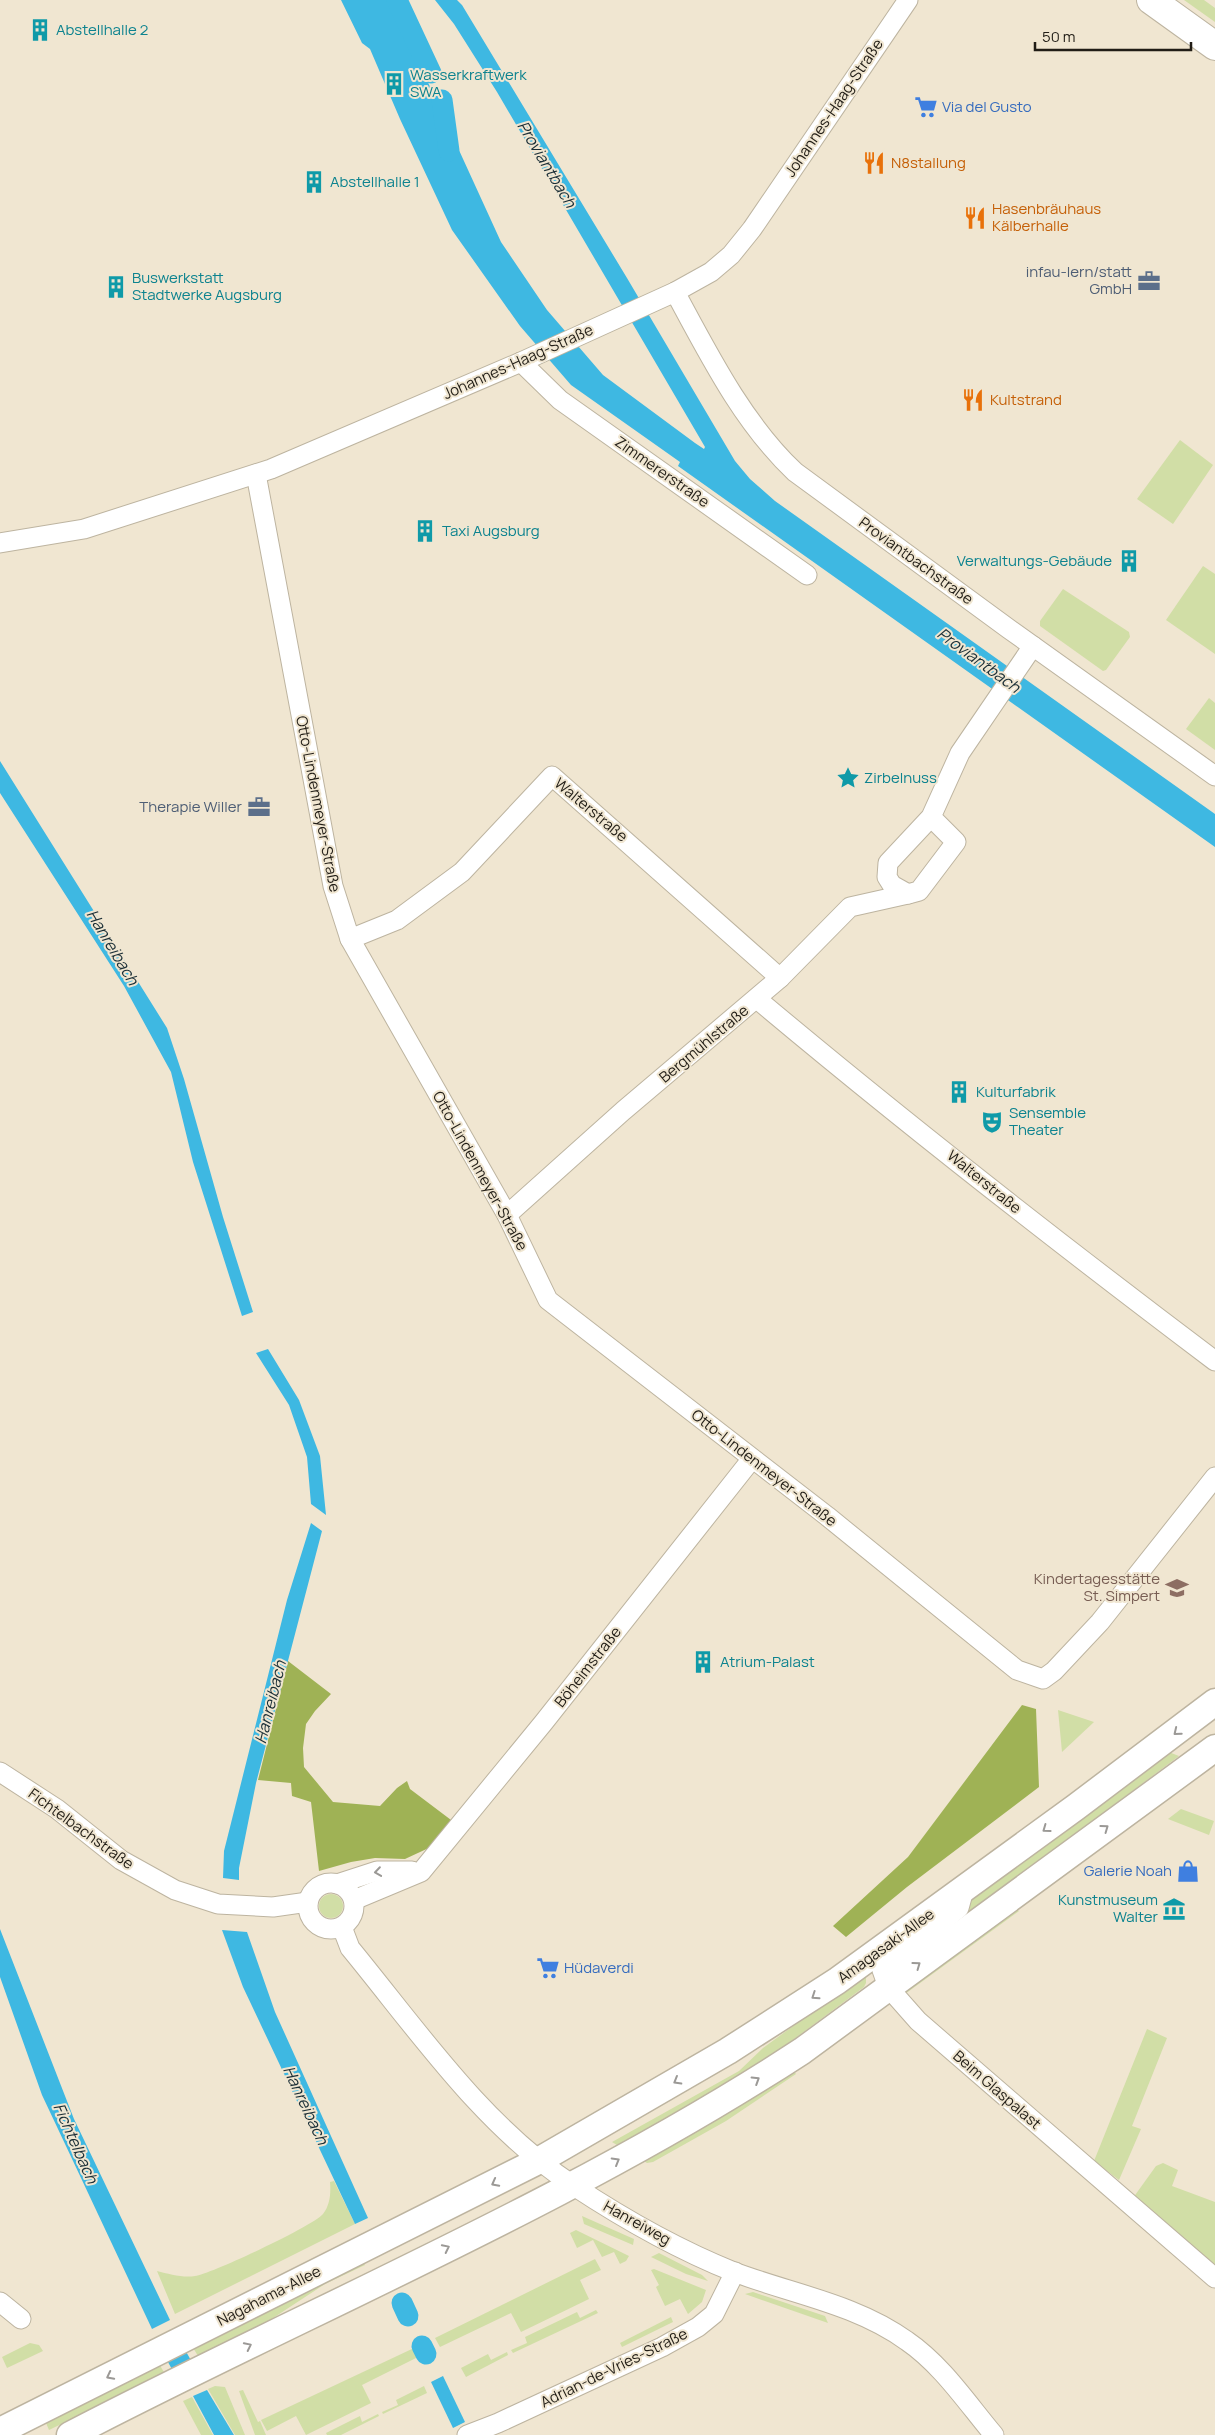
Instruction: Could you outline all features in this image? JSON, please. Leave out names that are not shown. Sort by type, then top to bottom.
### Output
[{"type":"main road","points":[[1151,0],[1215,46]]},
{"type":"main road","name":"Amagasaki-Allee","points":[[538,2161],[780,2019],[837,1981],[1168,1739],[1215,1702]]},
{"type":"main road","points":[[72,2434],[573,2186],[777,2067],[1215,1748]]},
{"type":"main road","name":"Nagahama-Allee","points":[[2,2430],[538,2161]]},
{"type":"street","name":"Johannes-Haag-Straße","points":[[0,543],[84,529],[256,474],[529,359],[650,304],[711,272],[731,256],[752,229],[908,0]]},
{"type":"street","name":"Proviantbachstraße","points":[[674,292],[749,418],[776,453],[795,472],[1215,776]]},
{"type":"street","name":"Zimmererstraße","points":[[529,359],[560,400],[807,575]]},
{"type":"street","name":"Otto-Lindenmeyer-Straße","points":[[256,474],[333,886],[350,939],[507,1215],[548,1300],[751,1460],[827,1516],[1018,1670],[1043,1679],[1054,1671],[1100,1622],[1215,1476]]},
{"type":"street","points":[[930,817],[956,842],[919,891],[908,894],[892,885],[887,877],[888,863],[930,817],[960,753],[1033,646]]},
{"type":"street","name":"Walterstraße","points":[[350,939],[397,920],[462,872],[552,776],[780,978]]},
{"type":"street","name":"Bergmühlstraße","points":[[507,1215],[623,1111],[757,999],[850,907],[908,894]]},
{"type":"street","name":"Walterstraße","points":[[757,999],[828,1059],[1215,1361]]},
{"type":"street","name":"Böheimstraße","points":[[354,1900],[421,1872],[544,1722],[751,1460]]},
{"type":"street","name":"Fichtelbachstraße","points":[[0,1772],[57,1809],[121,1860],[175,1890],[218,1904],[250,1907],[308,1902]]},
{"type":"street","points":[[337,1884],[350,1892],[354,1900],[353,1916],[342,1928],[327,1930],[314,1923],[310,1917],[308,1902],[310,1895],[321,1885],[337,1884],[376,1872],[421,1872]]},
{"type":"street","points":[[888,1987],[882,1970],[959,1908],[964,1888]]},
{"type":"street","name":"Hanreiweg","points":[[342,1928],[350,1948],[466,2090],[515,2142],[538,2161],[573,2186],[657,2235],[735,2272],[852,2311],[905,2339],[942,2372],[994,2435]]},
{"type":"street","name":"Beim Glaspalast","points":[[888,1987],[918,2022],[1215,2278]]},
{"type":"street","name":"Adrian-de-Vries-Straße","points":[[470,2433],[501,2429],[698,2327],[707,2321],[718,2308],[735,2272]]},
{"type":"street","points":[[0,2302],[21,2319]]},
{"type":"green space","points":[[1184,0],[1204,0],[1215,8],[1215,22]]},
{"type":"green space","points":[[1180,440],[1213,465],[1173,524],[1137,499]]},
{"type":"green space","points":[[1203,566],[1215,574],[1215,654],[1166,620]]},
{"type":"green space","points":[[1063,589],[1129,632],[1130,637],[1106,670],[1103,671],[1040,626],[1040,621]]},
{"type":"green space","points":[[1209,698],[1215,703],[1215,750],[1186,729]]},
{"type":"green space","points":[[288,1661],[331,1694],[306,1724],[303,1748],[304,1767],[333,1802],[380,1806],[397,1788],[407,1781],[410,1789],[459,1826],[433,1846],[405,1859],[375,1858],[351,1862],[319,1871],[311,1802],[292,1796],[291,1783],[258,1780]]},
{"type":"green space","points":[[1022,1705],[1036,1709],[1039,1787],[907,1887],[846,1937],[833,1926],[908,1857]]},
{"type":"green space","points":[[1058,1710],[1094,1722],[1062,1752]]},
{"type":"green space","points":[[1166,1751],[1179,1756],[893,1971],[973,1897]]},
{"type":"green space","points":[[1181,1809],[1214,1821],[1209,1835],[1168,1819]]},
{"type":"green space","points":[[331,1894],[340,1897],[343,1906],[340,1915],[331,1918],[322,1915],[319,1906],[322,1897]]},
{"type":"green space","points":[[1013,1907],[1019,1911],[905,1994],[905,1989]]},
{"type":"green space","points":[[866,1973],[864,1987],[766,2060],[687,2107],[617,2145],[612,2142],[739,2071],[763,2048]]},
{"type":"green space","points":[[1147,2029],[1167,2038],[1132,2126],[1141,2129],[1119,2180],[1094,2161]]},
{"type":"green space","points":[[792,2069],[796,2074],[726,2121],[653,2162],[647,2163],[642,2160]]},
{"type":"green space","points":[[1163,2163],[1178,2170],[1172,2186],[1215,2202],[1215,2266],[1133,2198],[1156,2166]]},
{"type":"green space","points":[[334,2181],[355,2224],[175,2314],[157,2271],[181,2276],[195,2276],[261,2249],[323,2214],[330,2199],[330,2182]]},
{"type":"green space","points":[[582,2216],[634,2239],[633,2245],[584,2224]]},
{"type":"green space","points":[[576,2230],[629,2256],[626,2261],[620,2264],[614,2252],[602,2257],[593,2240],[577,2248],[570,2233]]},
{"type":"green space","points":[[659,2253],[702,2275],[708,2281],[686,2274],[651,2257]]},
{"type":"green space","points":[[595,2259],[601,2270],[580,2280],[589,2299],[521,2332],[511,2313],[440,2347],[435,2338]]},
{"type":"green space","points":[[362,2260],[365,2265],[325,2284],[267,2322],[198,2356],[192,2346]]},
{"type":"green space","points":[[654,2269],[706,2290],[702,2302],[688,2314],[680,2299],[665,2306],[656,2287],[659,2285],[651,2270]]},
{"type":"green space","points":[[753,2292],[825,2316],[828,2323],[745,2294]]},
{"type":"green space","points":[[596,2310],[598,2313],[513,2353],[511,2350],[527,2343],[525,2337],[577,2312],[580,2318]]},
{"type":"green space","points":[[671,2317],[673,2322],[622,2347],[620,2343]]},
{"type":"green space","points":[[30,2343],[39,2345],[43,2351],[7,2368],[2,2357]]},
{"type":"green space","points":[[414,2348],[418,2357],[362,2385],[371,2403],[306,2435],[296,2416],[267,2431],[261,2420]]},
{"type":"green space","points":[[507,2352],[508,2355],[466,2377],[461,2368],[488,2354],[491,2360]]},
{"type":"green space","points":[[158,2362],[165,2374],[49,2430],[44,2418]]},
{"type":"green space","points":[[215,2386],[225,2387],[245,2435],[235,2435],[208,2389]]},
{"type":"green space","points":[[424,2386],[427,2393],[383,2414],[382,2412],[398,2405],[396,2400]]},
{"type":"green space","points":[[243,2390],[266,2435],[255,2435],[239,2391]]},
{"type":"green space","points":[[192,2397],[213,2435],[201,2435],[183,2401]]},
{"type":"green space","points":[[378,2414],[379,2416],[341,2435],[327,2435],[326,2433],[360,2416],[362,2422]]},
{"type":"water","points":[[341,0],[394,0],[392,11],[407,44],[410,43],[501,242],[547,310],[603,375],[704,449],[705,447],[497,92],[454,24],[435,0],[457,0],[462,5],[735,461],[750,479],[775,501],[1215,814],[1215,847],[678,466],[680,462],[571,385],[520,326],[452,230],[400,119],[370,49],[362,43]]},
{"type":"water","points":[[0,761],[167,1028],[253,1312],[242,1316],[193,1162],[171,1072],[124,986],[0,793]]},
{"type":"water","points":[[268,1349],[299,1400],[320,1456],[326,1515],[311,1504],[307,1457],[289,1405],[256,1353]]},
{"type":"water","points":[[311,1523],[322,1531],[256,1783],[239,1868],[239,1880],[223,1878],[224,1851],[287,1600]]},
{"type":"water","points":[[0,1929],[74,2119],[170,2320],[152,2329],[42,2095],[0,1977]]},
{"type":"water","points":[[222,1930],[247,1932],[275,2012],[368,2218],[355,2224],[243,1987]]},
{"type":"water","points":[[443,2376],[465,2422],[453,2428],[431,2382]]},
{"type":"water","points":[[207,2390],[234,2435],[214,2435],[193,2396]]},
{"type":"waterway","name":"Proviantbach","points":[[397,0],[431,73]]},
{"type":"waterway","name":"Proviantbach","points":[[442,100],[449,151]]},
{"type":"waterway","name":"Hanreibach","points":[[402,2303],[408,2316]]},
{"type":"waterway","name":"Hanreibach","points":[[422,2346],[426,2354]]},
{"type":"waterway","name":"Fichtelbach","points":[[176,2355],[181,2364]]},
{"type":"place","name":"Abstellhalle 2","points":[[40,30]]},
{"type":"place","name":"Wasserkraftwerk SWA","points":[[394,84]]},
{"type":"place","name":"Via del Gusto","points":[[926,107]]},
{"type":"place","name":"N8stallung","points":[[874,163]]},
{"type":"place","name":"Abstellhalle 1","points":[[314,182]]},
{"type":"place","name":"Hasenbräuhaus Kälberhalle","points":[[975,218]]},
{"type":"place","name":"infau-lern/statt GmbH","points":[[1149,281]]},
{"type":"place","name":"Buswerkstatt Stadtwerke Augsburg","points":[[116,287]]},
{"type":"place","name":"Kultstrand","points":[[973,400]]},
{"type":"place","name":"Taxi Augsburg","points":[[425,531]]},
{"type":"place","name":"Verwaltungs-Gebäude","points":[[1129,561]]},
{"type":"place","name":"Zirbelnuss","points":[[848,778]]},
{"type":"place","name":"Therapie Willer","points":[[259,807]]},
{"type":"place","name":"Kulturfabrik","points":[[959,1092]]},
{"type":"place","name":"Sensemble Theater","points":[[992,1122]]},
{"type":"place","name":"Kindertagesstätte St. Simpert","points":[[1177,1588]]},
{"type":"place","name":"Atrium-Palast","points":[[703,1662]]},
{"type":"place","name":"Galerie Noah","points":[[1188,1871]]},
{"type":"place","name":"Kunstmuseum Walter","points":[[1174,1909]]},
{"type":"place","name":"Hüdaverdi","points":[[548,1968]]}]
